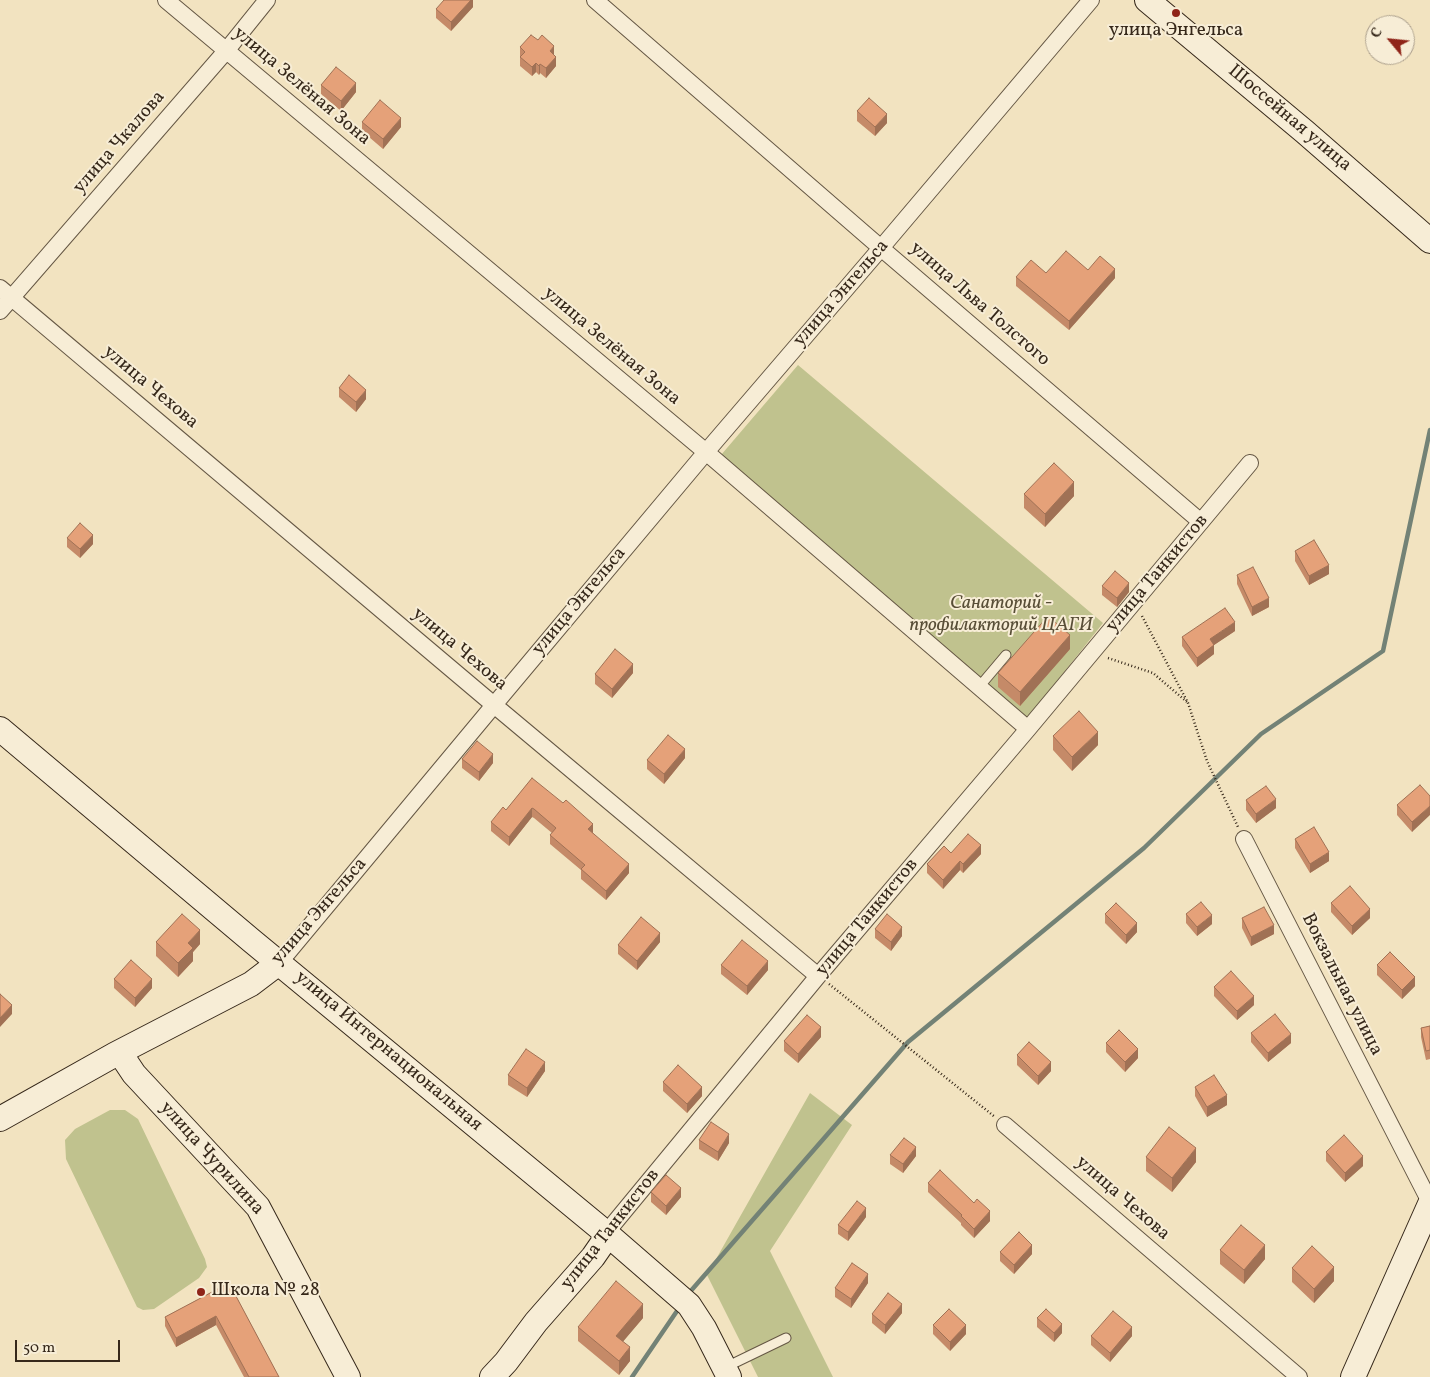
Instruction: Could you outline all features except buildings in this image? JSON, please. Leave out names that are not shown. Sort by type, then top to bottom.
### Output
[{"type":"main road","name":"Шоссейная улица","points":[[1147,0],[1298,126],[1430,241]]},
{"type":"main road","name":"улица Интернациональная","points":[[0,729],[252,941],[280,962],[606,1233],[689,1305],[704,1328],[726,1372]]},
{"type":"main road","name":"улица Энгельса","points":[[0,1118],[256,982],[280,962]]},
{"type":"main road","name":"улица Чурилина","points":[[120,1053],[134,1074],[258,1207],[348,1377]]},
{"type":"main road","points":[[1353,1377],[1430,1203]]},
{"type":"main road","name":"улица Танкистов","points":[[492,1377],[506,1362],[536,1322],[593,1257],[602,1244],[606,1233]]},
{"type":"street","name":"улица Зелёная Зона","points":[[166,0],[706,452],[1028,729]]},
{"type":"street","name":"улица Чкалова","points":[[0,311],[6,293],[226,51],[267,0]]},
{"type":"street","name":"улица Льва Толстого","points":[[595,0],[1201,522]]},
{"type":"street","name":"улица Энгельса","points":[[280,962],[706,452],[1091,0]]},
{"type":"street","name":"улица Чехова","points":[[6,293],[818,976]]},
{"type":"street","name":"улица Танкистов","points":[[606,1233],[818,976],[1092,653],[1250,463]]},
{"type":"street","name":"Вокзальная улица","points":[[1244,839],[1430,1203]]},
{"type":"street","name":"улица Чехова","points":[[1005,1125],[1299,1377]]},
{"type":"lane","points":[[979,687],[1006,655]]},
{"type":"lane","points":[[726,1372],[786,1338]]},
{"type":"path","points":[[1134,602],[1188,703],[1207,761],[1244,839]]},
{"type":"path","points":[[1092,653],[1153,673],[1188,703]]},
{"type":"path","points":[[818,976],[1005,1125]]},
{"type":"green space","name":"Санаторий - профилакторий ЦАГИ","points":[[798,365],[1103,623],[1027,719],[721,455]]},
{"type":"green space","points":[[810,1093],[852,1125],[770,1251],[833,1377],[758,1377],[707,1275]]},
{"type":"green space","points":[[110,1110],[125,1110],[138,1119],[205,1259],[207,1267],[199,1278],[154,1309],[143,1310],[137,1307],[66,1159],[65,1140],[75,1129]]},
{"type":"waterway","points":[[689,1293],[908,1042],[1144,848],[1261,734],[1383,651],[1430,430]]},
{"type":"waterway","points":[[632,1377],[677,1311]]},
{"type":"place","name":"улица Энгельса","points":[[1176,13]]},
{"type":"place","name":"Школа № 28","points":[[201,1292]]}]
